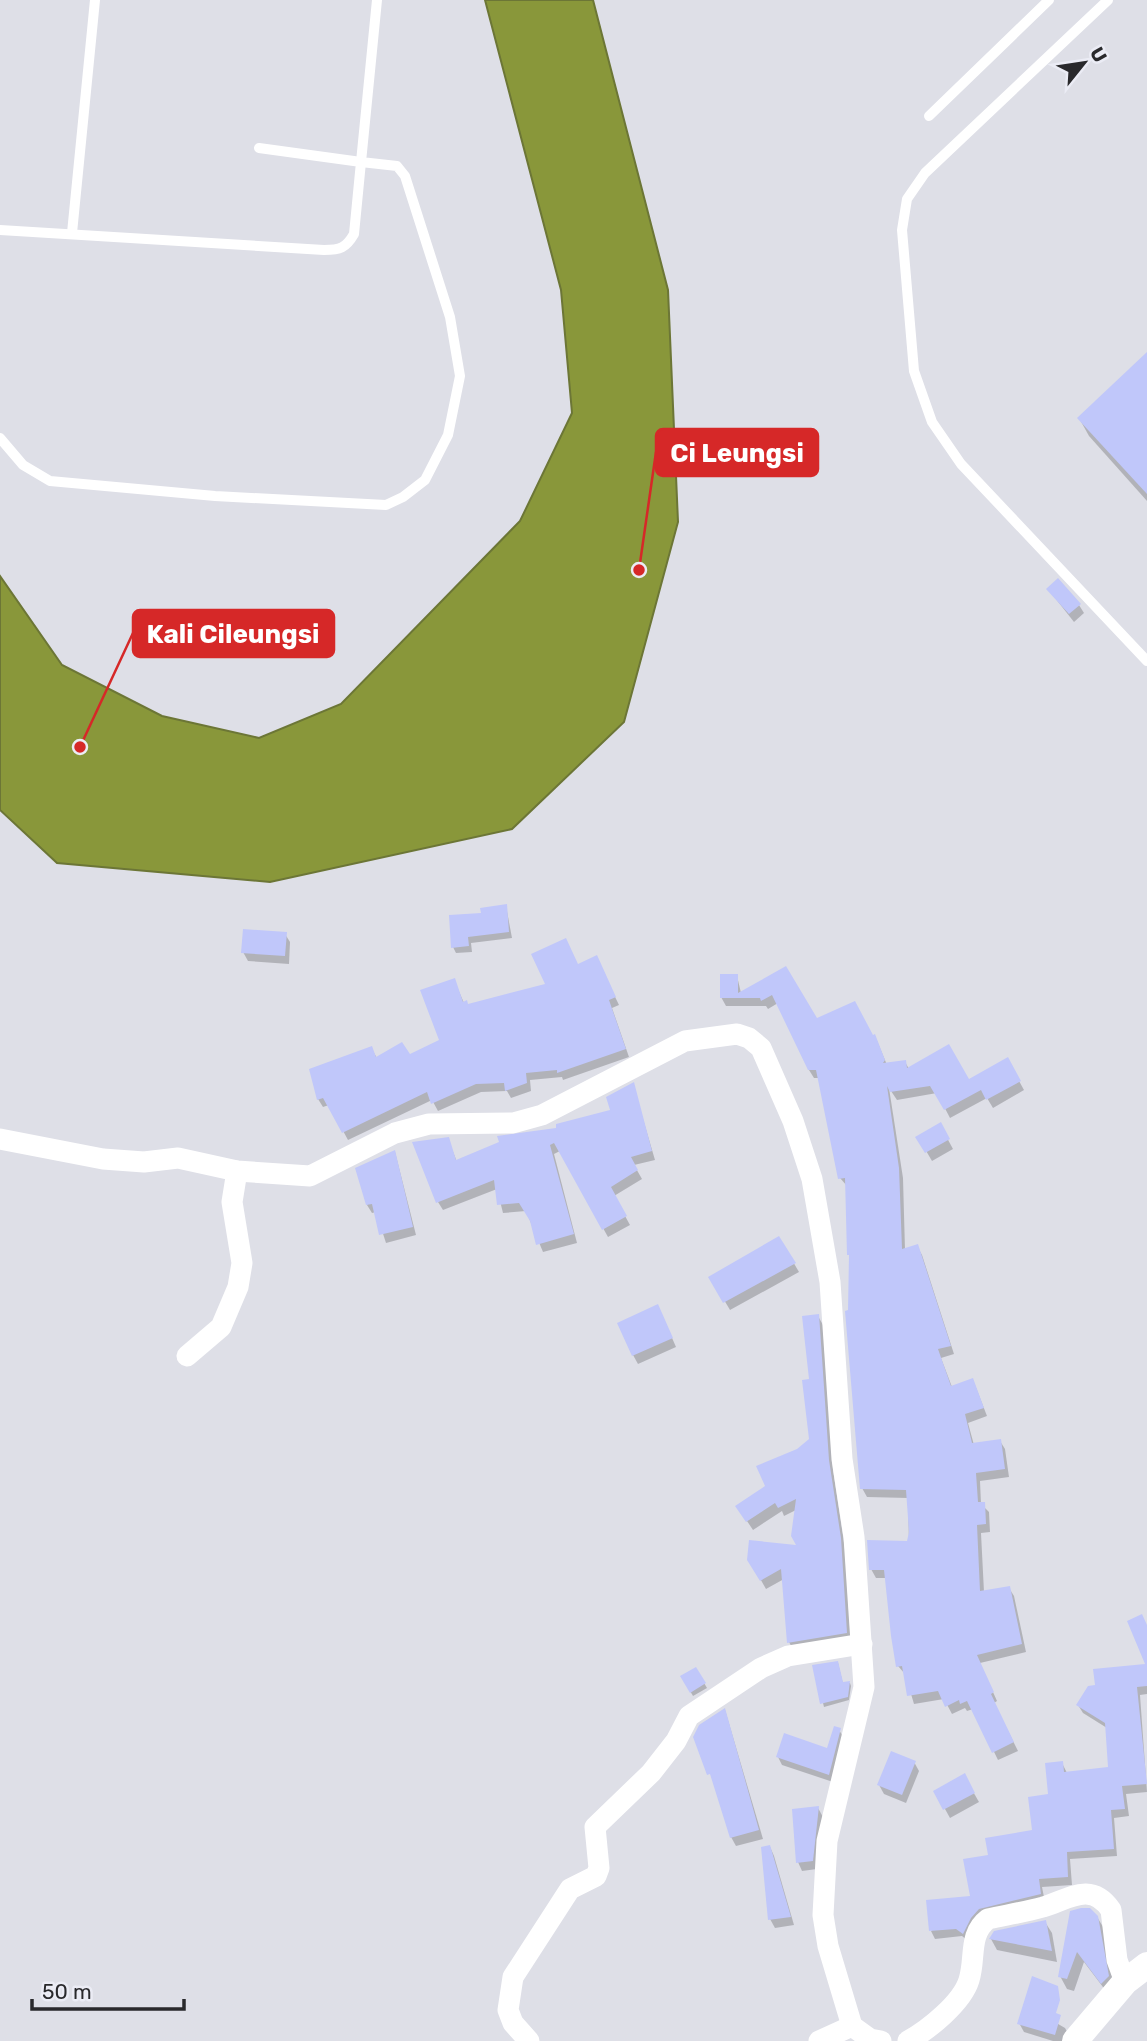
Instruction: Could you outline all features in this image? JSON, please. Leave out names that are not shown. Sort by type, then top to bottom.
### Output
[{"type":"street","points":[[0,1139],[103,1159],[144,1162],[178,1158],[237,1171],[310,1175],[395,1133],[418,1127],[523,1120],[542,1115],[586,1095],[636,1064],[685,1041],[725,1033],[749,1038],[767,1057],[793,1121],[811,1179],[830,1282],[842,1459],[854,1537],[864,1687],[827,1840],[823,1888],[828,1946],[852,2026],[870,2039],[881,2041]]},
{"type":"street","points":[[187,1356],[220,1327],[238,1287],[242,1263],[232,1202],[237,1171]]},
{"type":"street","points":[[529,2041],[513,2023],[508,2010],[513,1977],[570,1889],[596,1876],[599,1868],[595,1827],[651,1773],[676,1741],[689,1716],[761,1668],[788,1656],[862,1644]]},
{"type":"street","points":[[908,2041],[930,2028],[963,1991],[969,1980],[976,1933],[981,1924],[988,1919],[1044,1906],[1067,1895],[1089,1893],[1102,1900],[1111,1910],[1117,1959],[1125,1982]]},
{"type":"street","points":[[1075,2041],[1125,1982],[1147,1965]]},
{"type":"street","points":[[820,2041],[852,2026]]},
{"type":"lane","points":[[72,233],[95,0]]},
{"type":"lane","points":[[0,230],[339,250],[349,244],[354,234],[377,0]]},
{"type":"lane","points":[[929,116],[1049,0]]},
{"type":"lane","points":[[1108,0],[925,173],[907,199],[902,230],[904,277],[914,371],[932,422],[961,464],[1147,661]]},
{"type":"lane","points":[[0,438],[23,465],[50,481],[215,496],[386,505],[403,497],[425,480],[448,435],[460,376],[450,317],[405,176],[397,166],[259,148]]},
{"type":"shaded area","points":[[485,0],[593,0],[668,290],[678,522],[624,722],[512,829],[270,882],[57,863],[0,810],[0,576],[62,665],[162,716],[259,738],[341,704],[520,521],[572,413],[561,290]]},
{"type":"building","points":[[1147,352],[1147,494],[1077,418]]},
{"type":"building","points":[[1058,578],[1081,604],[1069,614],[1046,589]]},
{"type":"building","points":[[507,904],[509,932],[468,937],[469,946],[451,948],[449,915],[481,913],[480,908]]},
{"type":"building","points":[[243,929],[287,932],[285,956],[241,953]]},
{"type":"building","points":[[566,938],[578,964],[597,955],[616,997],[609,1000],[626,1049],[557,1073],[557,1070],[526,1073],[527,1083],[505,1091],[504,1083],[476,1084],[431,1104],[427,1092],[342,1133],[323,1098],[317,1100],[309,1069],[372,1046],[376,1057],[402,1042],[410,1054],[439,1040],[420,990],[455,978],[463,1002],[467,1000],[468,1004],[545,984],[531,954]]},
{"type":"building","points":[[786,966],[817,1018],[855,1001],[873,1035],[875,1034],[885,1060],[883,1063],[906,1060],[907,1068],[949,1044],[969,1079],[1008,1057],[1021,1081],[986,1100],[981,1090],[944,1110],[930,1086],[890,1092],[887,1086],[899,1168],[902,1249],[918,1244],[951,1346],[938,1349],[951,1386],[973,1378],[984,1408],[965,1414],[972,1443],[1001,1439],[1005,1469],[976,1473],[978,1502],[985,1502],[986,1524],[977,1525],[980,1591],[1010,1586],[1022,1644],[977,1655],[994,1692],[991,1694],[1014,1742],[992,1753],[967,1701],[960,1704],[959,1700],[945,1707],[938,1691],[907,1696],[902,1666],[896,1667],[884,1570],[869,1570],[867,1540],[907,1541],[909,1532],[906,1490],[860,1489],[845,1311],[848,1310],[849,1255],[845,1178],[838,1179],[816,1070],[808,1070],[772,995],[761,1001],[760,998],[720,998],[720,974],[738,974],[738,993]]},
{"type":"building","points":[[634,1082],[652,1151],[631,1157],[638,1170],[611,1187],[627,1216],[602,1230],[554,1143],[550,1145],[574,1234],[536,1245],[530,1221],[519,1203],[497,1205],[494,1180],[436,1203],[412,1142],[449,1137],[456,1160],[499,1142],[497,1136],[556,1128],[556,1124],[610,1110],[606,1097]]},
{"type":"building","points":[[941,1122],[950,1139],[925,1153],[915,1137]]},
{"type":"building","points":[[395,1150],[413,1227],[379,1235],[372,1204],[366,1205],[355,1168]]},
{"type":"building","points":[[779,1236],[796,1263],[723,1303],[708,1277]]},
{"type":"building","points":[[658,1304],[673,1338],[632,1356],[617,1323]]},
{"type":"building","points":[[819,1314],[829,1460],[841,1538],[847,1633],[787,1643],[781,1569],[760,1581],[747,1560],[749,1540],[796,1545],[791,1536],[796,1499],[778,1508],[775,1503],[746,1522],[735,1506],[765,1486],[756,1466],[797,1449],[809,1439],[802,1380],[809,1379],[802,1316]]},
{"type":"building","points":[[1142,1614],[1147,1625],[1147,1686],[1137,1687],[1147,1784],[1122,1786],[1125,1809],[1111,1810],[1114,1849],[1067,1852],[1068,1877],[1039,1879],[1041,1894],[979,1909],[963,1934],[956,1929],[929,1931],[926,1900],[970,1896],[963,1859],[988,1855],[985,1838],[1032,1830],[1028,1797],[1048,1794],[1045,1763],[1063,1761],[1064,1772],[1108,1767],[1105,1723],[1076,1705],[1088,1686],[1095,1685],[1093,1669],[1145,1664],[1127,1621]]},
{"type":"building","points":[[838,1661],[843,1682],[850,1681],[848,1697],[820,1704],[812,1665]]},
{"type":"building","points":[[696,1667],[706,1683],[690,1693],[680,1676]]},
{"type":"building","points":[[725,1708],[759,1830],[730,1838],[710,1774],[707,1775],[693,1737],[699,1725]]},
{"type":"building","points":[[834,1726],[841,1728],[829,1775],[776,1757],[784,1733],[827,1748]]},
{"type":"building","points":[[891,1751],[916,1761],[902,1795],[877,1785]]},
{"type":"building","points":[[965,1773],[975,1793],[943,1810],[933,1791]]},
{"type":"building","points":[[819,1806],[813,1861],[796,1863],[792,1809]]},
{"type":"building","points":[[770,1845],[791,1917],[768,1920],[761,1847]]},
{"type":"building","points":[[1090,1908],[1098,1916],[1109,1976],[1101,1984],[1077,1952],[1067,1979],[1058,1977],[1070,1911]]},
{"type":"building","points":[[1046,1920],[1052,1951],[989,1939],[994,1931]]},
{"type":"building","points":[[1032,1976],[1058,1986],[1060,2000],[1056,2013],[1061,2015],[1055,2035],[1017,2024]]},
{"type":"place","name":"Ci Leungsi","points":[[639,570]]},
{"type":"place","name":"Kali Cileungsi","points":[[80,747]]}]
